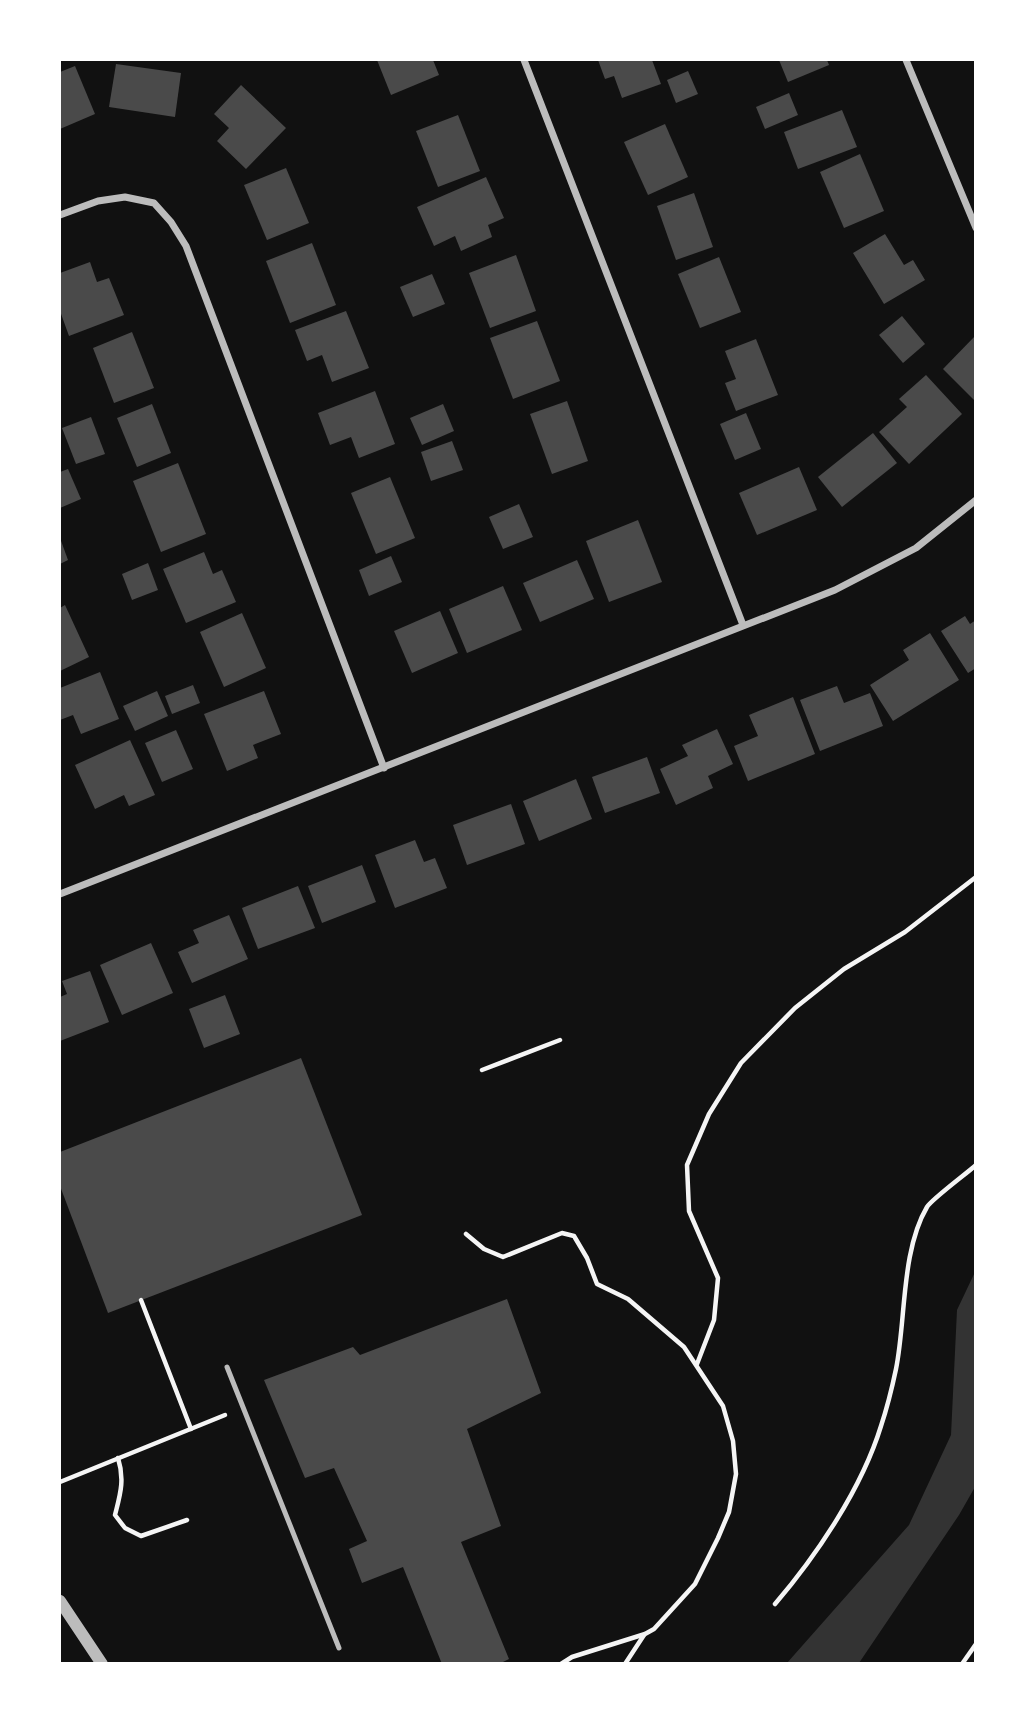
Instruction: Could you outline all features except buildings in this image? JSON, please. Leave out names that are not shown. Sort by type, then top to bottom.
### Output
[{"type":"street","points":[[524,60],[743,625]]},
{"type":"street","points":[[906,60],[975,228]]},
{"type":"street","points":[[60,215],[98,201],[125,197],[154,203],[171,222],[186,246],[384,768]]},
{"type":"street","points":[[60,894],[835,590],[916,548],[975,500]]},
{"type":"street","points":[[60,1601],[102,1664]]},
{"type":"lane","points":[[227,1367],[339,1648]]},
{"type":"path","points":[[697,1365],[714,1320],[718,1278],[689,1210],[687,1165],[709,1114],[741,1063],[795,1009],[844,969],[905,932],[975,877]]},
{"type":"path","points":[[482,1070],[560,1040]]},
{"type":"path","points":[[775,1604],[811,1561],[863,1474],[881,1428],[896,1368],[905,1290],[916,1234],[928,1205],[975,1165]]},
{"type":"path","points":[[466,1234],[484,1249],[503,1257],[562,1233],[573,1236],[587,1258],[597,1284],[628,1299],[657,1321],[684,1347],[723,1406],[733,1441],[736,1474],[729,1512],[695,1584],[654,1629],[572,1657],[561,1664]]},
{"type":"path","points":[[141,1300],[191,1429]]},
{"type":"path","points":[[60,1482],[225,1415]]},
{"type":"path","points":[[118,1458],[122,1487],[115,1516],[125,1528],[141,1536],[187,1520]]},
{"type":"path","points":[[625,1664],[645,1634]]},
{"type":"path","points":[[962,1664],[975,1644]]},
{"type":"shaded area","points":[[975,1272],[975,1487],[859,1663],[787,1663],[909,1525],[951,1435],[957,1310]]}]
